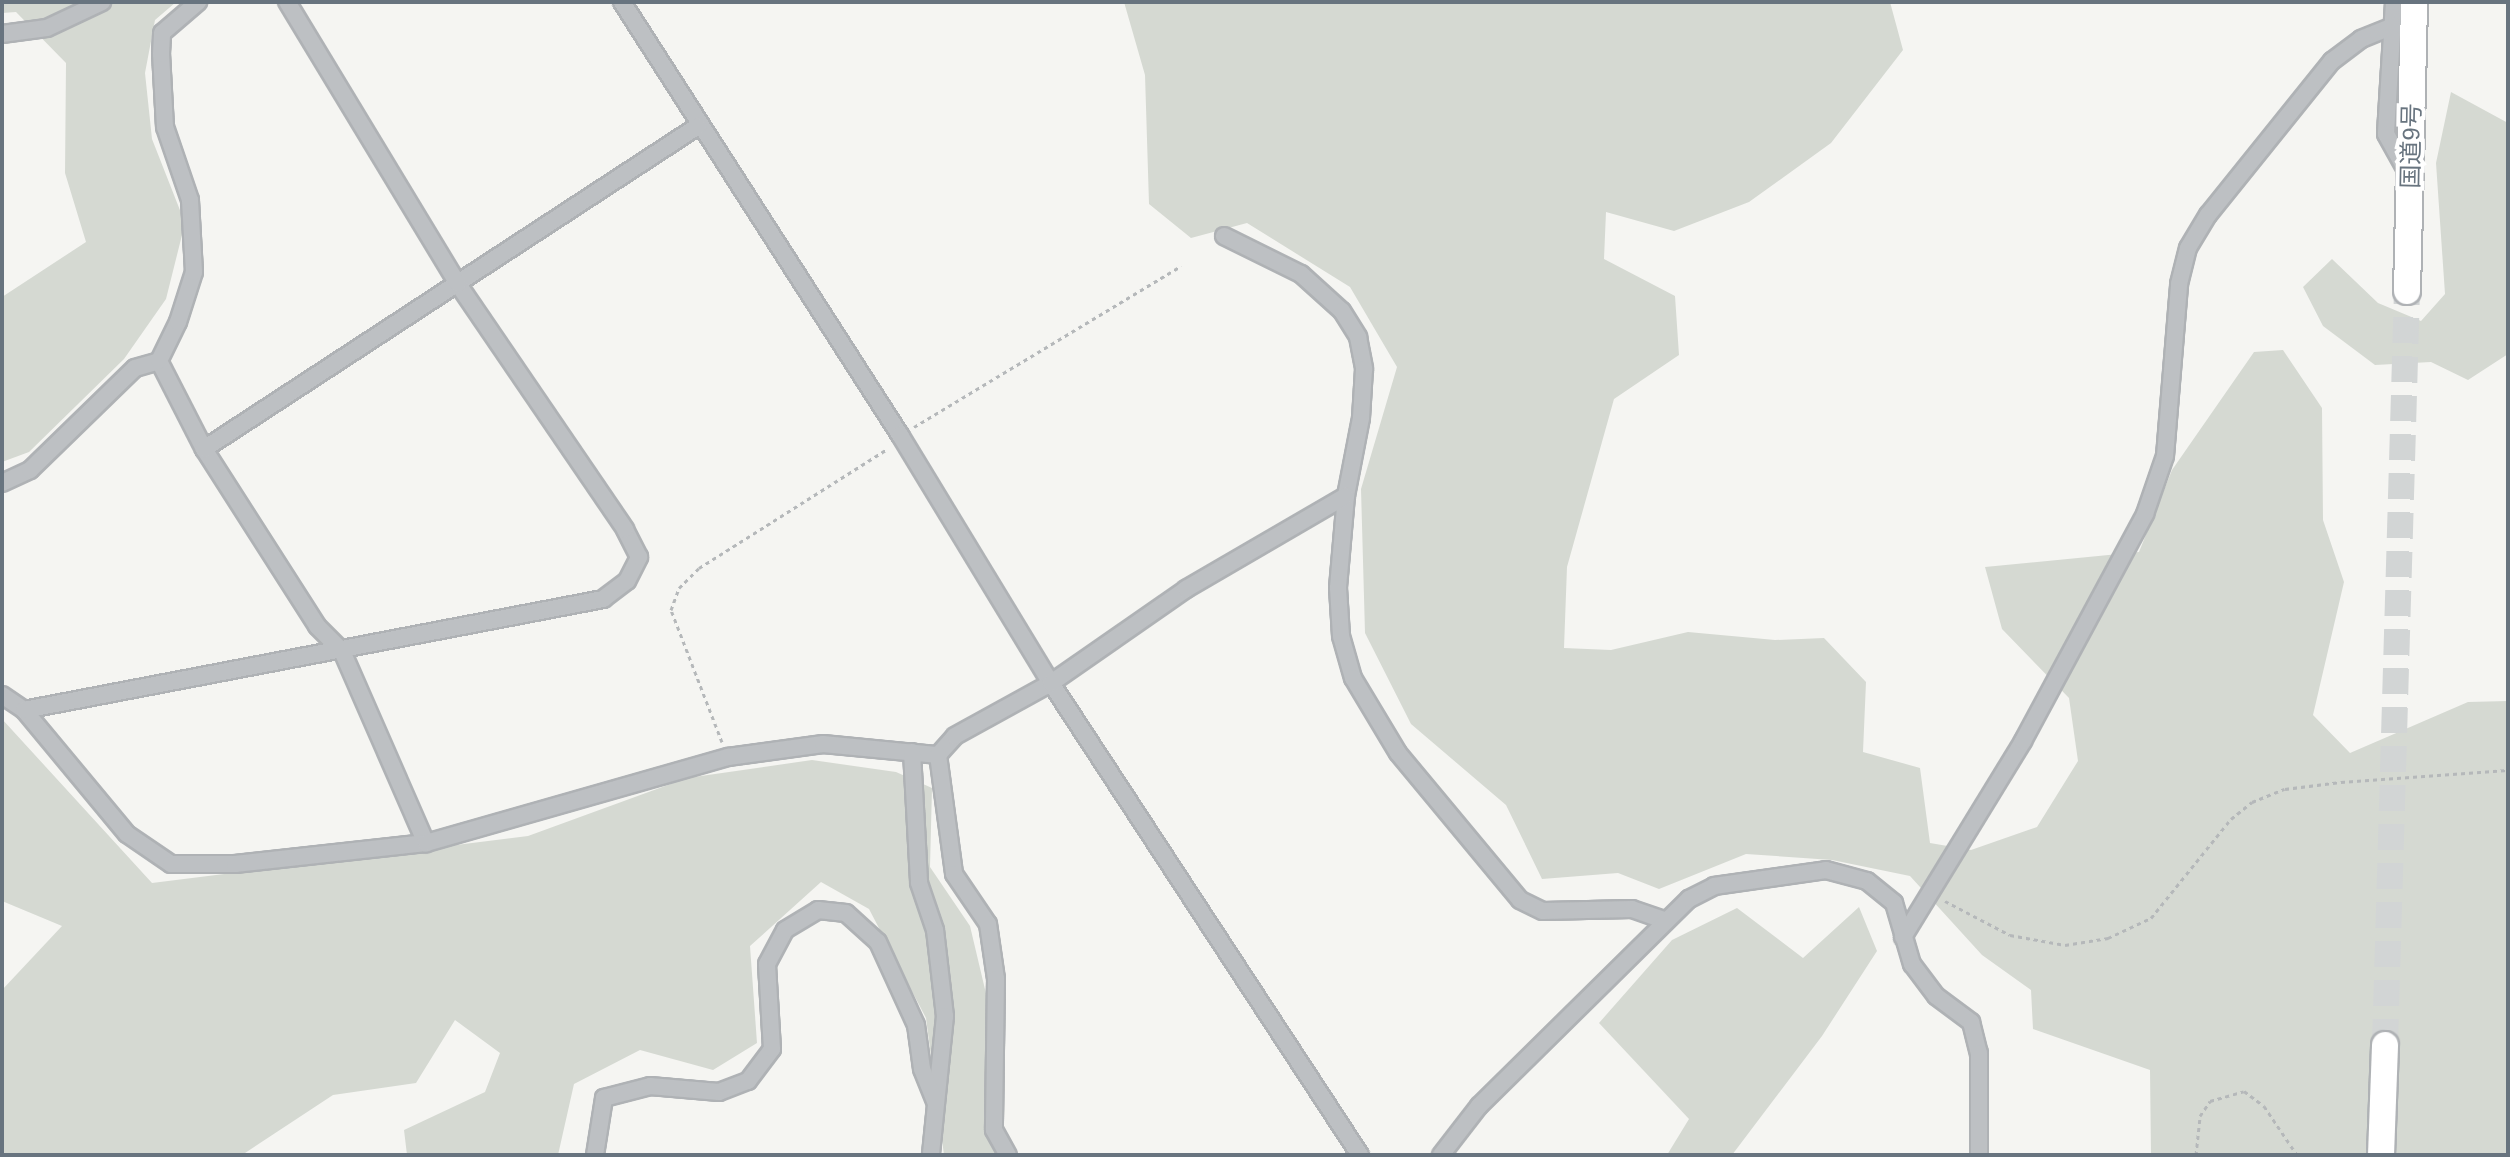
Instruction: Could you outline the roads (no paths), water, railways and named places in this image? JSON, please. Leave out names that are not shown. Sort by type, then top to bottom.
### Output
[{"type":"highway","name":"国道9号","points":[[2407,291],[2414,2]]},
{"type":"highway","points":[[2381,1155],[2385,1045]]},
{"type":"street","points":[[2,34],[47,28],[102,2]]},
{"type":"street","points":[[198,2],[162,33],[165,127],[190,200],[194,272],[159,361],[204,449],[317,626],[342,651],[426,843]]},
{"type":"street","points":[[24,710],[603,599],[627,581],[639,557],[625,529],[458,284],[287,2]]},
{"type":"street","points":[[622,2],[698,126],[900,435],[1051,683],[1360,1155]]},
{"type":"street","points":[[2394,2],[2386,134],[2411,178]]},
{"type":"street","points":[[1903,937],[2023,741],[2145,514],[2165,456],[2179,284],[2188,248],[2208,215],[2332,61],[2361,39],[2393,26]]},
{"type":"street","points":[[204,449],[698,126]]},
{"type":"street","points":[[1224,236],[1301,274],[1342,311],[1358,337],[1364,369],[1361,418],[1346,496],[1338,588],[1341,636],[1353,678],[1398,753],[1442,800],[1493,873],[1520,900],[1543,911],[1632,909],[1664,920]]},
{"type":"street","points":[[2,483],[30,470],[135,368],[159,361]]},
{"type":"street","points":[[1008,1155],[994,1130],[996,979],[988,924],[954,874],[938,755],[955,736],[1051,683],[1186,589],[1346,496]]},
{"type":"street","points":[[2,695],[24,710],[127,834],[171,864],[235,864],[426,843],[728,757],[823,744],[938,755]]},
{"type":"street","points":[[912,752],[919,883],[935,930],[945,1016],[931,1155]]},
{"type":"street","points":[[1441,1155],[1479,1106],[1664,920],[1689,899],[1714,886],[1826,870],[1867,881],[1894,903],[1912,964],[1936,996],[1971,1022],[1979,1053],[1979,1155]]},
{"type":"street","points":[[595,1155],[604,1098],[650,1086],[719,1092],[748,1081],[772,1049],[767,964],[785,930],[818,910],[846,913],[878,942],[916,1025],[922,1069],[935,1101]]},
{"type":"tunnel","points":[[2385,1045],[2407,291]]}]
